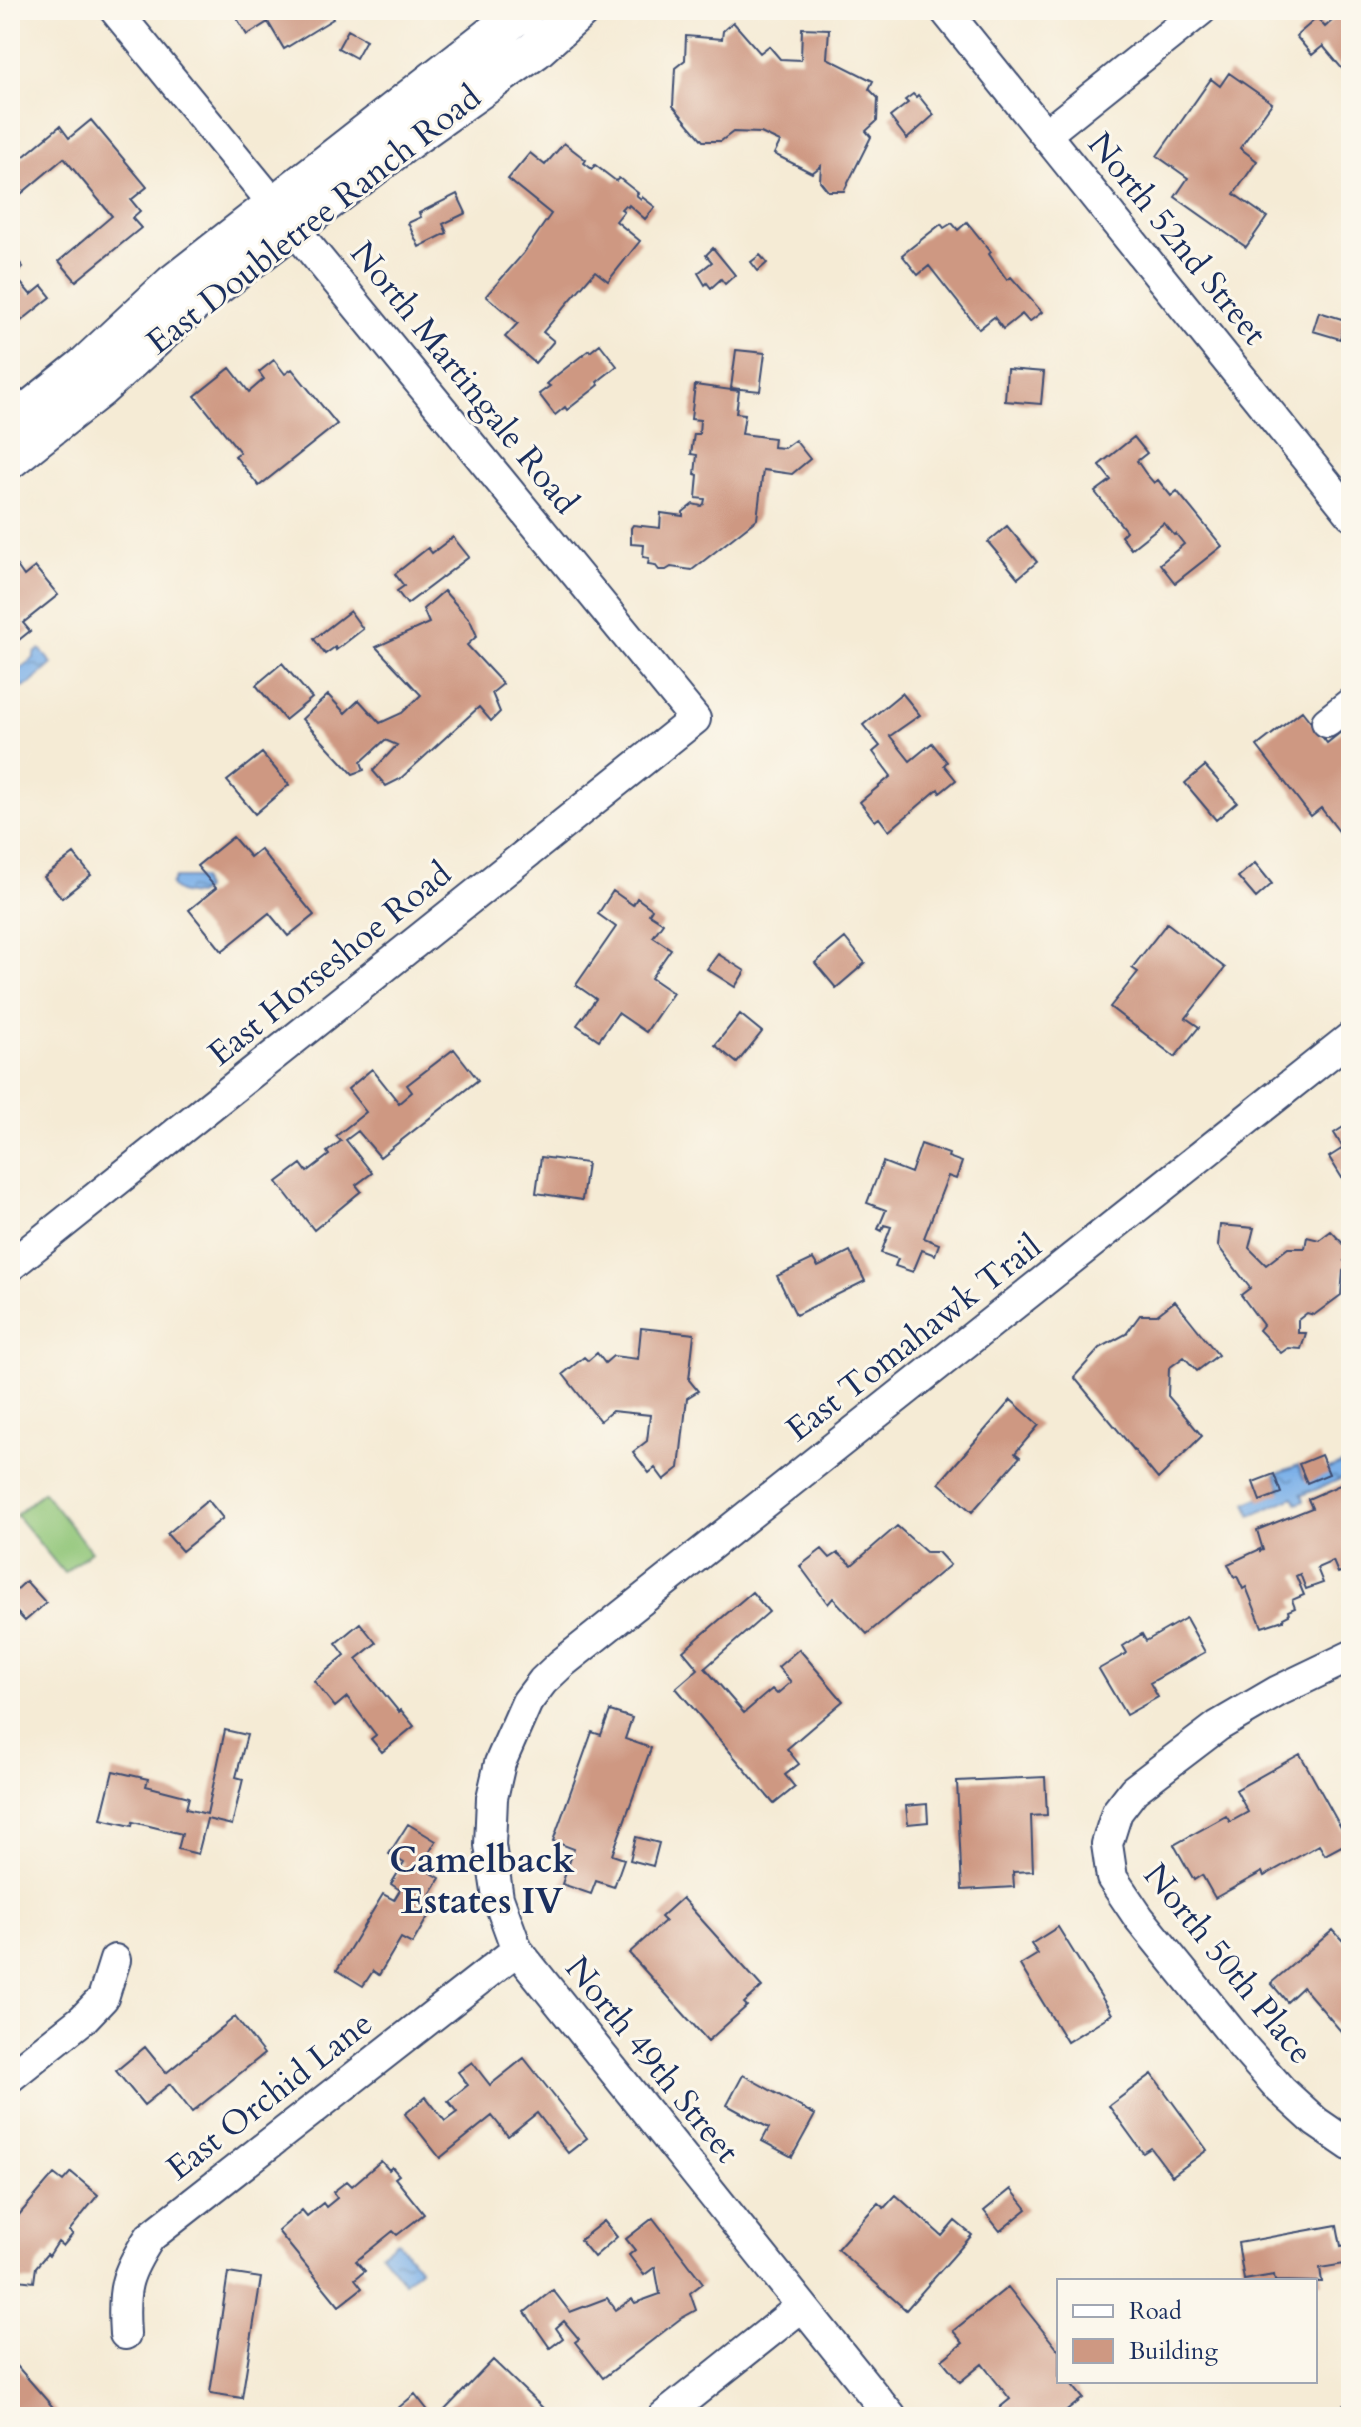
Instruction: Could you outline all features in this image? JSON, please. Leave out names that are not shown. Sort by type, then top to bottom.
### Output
[{"type":"main road","name":"East Doubletree Ranch Road","points":[[10,459],[100,388],[284,215],[524,10]]},
{"type":"main road","name":"East Doubletree Ranch Road","points":[[10,427],[85,366],[173,284],[421,131],[535,50],[580,10]]},
{"type":"street","name":"North Martingale Road","points":[[115,10],[695,719]]},
{"type":"street","name":"North 52nd Street","points":[[945,10],[1351,514]]},
{"type":"street","points":[[1046,134],[1201,10]]},
{"type":"street","points":[[1327,722],[1351,703]]},
{"type":"street","name":"East Horseshoe Road","points":[[10,1266],[695,719]]},
{"type":"street","name":"East Tomahawk Trail","points":[[527,1702],[561,1664],[1351,1037]]},
{"type":"street","name":"North 50th Place","points":[[1351,1656],[1278,1691],[1218,1726],[1134,1790],[1117,1812],[1107,1844],[1112,1878],[1148,1930],[1281,2090],[1316,2122],[1351,2146]]},
{"type":"street","name":"North 49th Street","points":[[527,1702],[500,1763],[492,1798],[490,1829],[498,1898],[517,1950],[891,2417]]},
{"type":"street","name":"East Orchid Lane","points":[[125,2334],[122,2299],[132,2264],[150,2237],[517,1950]]},
{"type":"street","points":[[10,2077],[83,2019],[103,1998],[115,1960]]},
{"type":"street","points":[[663,2417],[802,2306]]},
{"type":"green space","points":[[43,1492],[91,1551],[64,1573],[16,1515]]},
{"type":"water","points":[[40,649],[52,664],[30,684],[22,687],[13,674],[34,658]]},
{"type":"water","points":[[175,878],[202,878],[204,890],[197,895],[179,892],[171,885]]},
{"type":"water","points":[[1341,1464],[1346,1477],[1303,1495],[1301,1493],[1304,1501],[1297,1504],[1293,1497],[1251,1516],[1246,1503],[1281,1489],[1275,1474],[1298,1465],[1304,1479]]},
{"type":"water","points":[[397,2241],[420,2269],[404,2282],[381,2253]]},
{"type":"building","points":[[232,10],[328,10],[333,19],[284,49],[268,22],[247,35]]},
{"type":"building","points":[[1344,10],[1351,10],[1351,66],[1344,71],[1323,46],[1312,55],[1296,36],[1317,18],[1325,27]]},
{"type":"building","points":[[733,22],[760,53],[769,46],[780,59],[801,60],[802,28],[829,29],[827,58],[873,81],[869,89],[878,98],[877,121],[866,131],[871,137],[844,191],[828,191],[820,181],[821,166],[812,173],[774,154],[780,142],[761,133],[733,132],[721,141],[703,141],[673,106],[675,68],[685,60],[686,36],[722,39],[723,31]]},
{"type":"building","points":[[348,30],[366,40],[356,58],[338,48]]},
{"type":"building","points":[[1229,73],[1272,103],[1240,148],[1257,161],[1234,194],[1267,217],[1246,247],[1175,197],[1188,178],[1157,156],[1211,79],[1220,86]]},
{"type":"building","points":[[913,94],[918,95],[934,115],[907,139],[890,117],[908,103],[905,100]]},
{"type":"building","points":[[91,120],[147,187],[131,200],[140,211],[132,218],[141,228],[76,281],[59,261],[112,216],[64,158],[10,203],[10,168],[60,126],[69,138]]},
{"type":"building","points":[[564,143],[586,160],[584,163],[592,169],[595,165],[616,181],[619,178],[638,193],[636,195],[655,207],[645,219],[629,205],[621,209],[624,211],[616,221],[640,241],[608,281],[595,271],[543,332],[554,341],[535,363],[505,337],[518,323],[486,296],[523,254],[551,214],[508,179],[530,153],[545,165]]},
{"type":"building","points":[[457,194],[466,213],[443,224],[447,233],[419,247],[408,223],[421,217],[419,213]]},
{"type":"building","points":[[967,222],[991,252],[989,254],[1007,280],[1011,277],[1042,312],[1029,322],[1022,314],[1003,329],[994,317],[979,329],[929,266],[918,275],[902,255],[941,224],[944,228],[952,223],[958,230]]},
{"type":"building","points":[[713,248],[735,275],[725,284],[721,279],[711,288],[707,283],[705,285],[698,273],[712,262],[706,255]]},
{"type":"building","points":[[10,251],[23,267],[14,275],[31,295],[42,286],[51,297],[10,330]]},
{"type":"building","points":[[760,255],[767,263],[758,271],[751,262]]},
{"type":"building","points":[[1319,312],[1345,320],[1340,339],[1313,331]]},
{"type":"building","points":[[600,344],[617,366],[597,382],[599,385],[567,410],[565,407],[555,415],[539,394],[550,386],[547,384],[557,375]]},
{"type":"building","points":[[736,350],[765,353],[760,391],[731,388]]},
{"type":"building","points":[[274,360],[285,374],[292,369],[337,424],[259,486],[235,456],[240,452],[195,396],[230,368],[249,392],[264,379],[259,372]]},
{"type":"building","points":[[1007,369],[1044,372],[1041,404],[1005,401]]},
{"type":"building","points":[[695,385],[739,391],[736,413],[745,414],[742,434],[774,438],[773,447],[784,448],[795,440],[810,459],[792,474],[763,470],[757,519],[692,570],[671,567],[659,570],[655,565],[648,564],[649,558],[643,557],[644,545],[631,544],[631,528],[633,525],[660,528],[661,513],[683,516],[683,512],[693,504],[704,504],[705,499],[696,498],[697,455],[691,454],[694,434],[699,434],[700,420],[691,419]]},
{"type":"building","points":[[1134,437],[1147,453],[1137,461],[1146,474],[1154,483],[1158,480],[1171,496],[1177,491],[1222,546],[1175,583],[1160,564],[1184,544],[1176,534],[1164,523],[1131,549],[1121,536],[1126,531],[1095,492],[1111,480],[1099,465]]},
{"type":"building","points":[[1007,526],[1037,562],[1018,578],[988,542]]},
{"type":"building","points":[[453,537],[469,557],[407,604],[397,591],[404,586],[395,574],[428,548],[432,553]]},
{"type":"building","points":[[17,566],[24,576],[35,567],[58,595],[23,623],[30,631],[10,647],[10,572]]},
{"type":"building","points":[[444,591],[470,620],[477,636],[467,645],[503,684],[492,693],[500,712],[491,721],[479,707],[400,779],[386,786],[373,771],[397,745],[385,740],[361,762],[364,770],[353,774],[302,719],[328,695],[345,713],[359,700],[380,723],[402,713],[421,695],[376,647],[429,623],[423,609]]},
{"type":"building","points":[[350,611],[363,629],[336,650],[335,647],[325,654],[314,639]]},
{"type":"building","points":[[282,663],[312,698],[285,720],[256,685]]},
{"type":"building","points":[[902,693],[920,715],[890,736],[910,761],[932,743],[956,780],[940,793],[938,789],[889,831],[879,818],[875,821],[860,802],[891,776],[873,752],[880,746],[863,725]]},
{"type":"building","points":[[1302,711],[1327,743],[1351,724],[1351,826],[1341,834],[1321,808],[1311,816],[1257,746]]},
{"type":"building","points":[[262,753],[289,785],[255,814],[227,781]]},
{"type":"building","points":[[1205,766],[1237,802],[1216,820],[1185,783]]},
{"type":"building","points":[[233,837],[250,857],[260,849],[314,915],[288,936],[269,913],[222,951],[189,910],[216,888],[197,866]]},
{"type":"building","points":[[74,854],[91,875],[62,898],[44,877]]},
{"type":"building","points":[[1255,863],[1272,884],[1256,898],[1238,877]]},
{"type":"building","points":[[613,891],[633,905],[637,898],[652,909],[649,914],[663,923],[653,937],[671,949],[651,978],[673,993],[646,1032],[618,1013],[599,1040],[577,1025],[596,999],[576,985],[616,927],[598,914]]},
{"type":"building","points":[[1167,923],[1225,968],[1186,1018],[1199,1027],[1175,1057],[1110,1007],[1138,972],[1132,968]]},
{"type":"building","points":[[845,938],[865,963],[836,988],[815,963]]},
{"type":"building","points":[[718,954],[745,971],[735,987],[707,969]]},
{"type":"building","points":[[740,1014],[762,1032],[737,1063],[715,1045]]},
{"type":"building","points":[[454,1049],[478,1080],[380,1157],[358,1131],[346,1140],[372,1173],[356,1185],[361,1191],[314,1230],[277,1182],[301,1164],[307,1172],[329,1155],[327,1152],[341,1141],[336,1136],[366,1112],[348,1089],[372,1069],[399,1103],[412,1092],[407,1085]]},
{"type":"building","points":[[1351,1122],[1351,1173],[1342,1178],[1329,1157],[1343,1148],[1334,1133]]},
{"type":"building","points":[[921,1144],[962,1162],[956,1179],[948,1176],[924,1238],[939,1244],[935,1255],[922,1250],[913,1272],[895,1266],[898,1259],[881,1253],[891,1227],[884,1225],[882,1231],[878,1229],[886,1210],[867,1203],[883,1162],[911,1173]]},
{"type":"building","points":[[541,1157],[587,1163],[582,1200],[536,1193]]},
{"type":"building","points":[[1220,1225],[1254,1228],[1249,1248],[1266,1265],[1288,1248],[1305,1248],[1307,1237],[1319,1240],[1331,1231],[1351,1252],[1344,1261],[1348,1266],[1343,1271],[1341,1295],[1314,1315],[1307,1313],[1298,1320],[1298,1333],[1306,1333],[1301,1349],[1288,1348],[1281,1353],[1259,1330],[1263,1325],[1241,1295],[1250,1288],[1218,1246]]},
{"type":"building","points":[[850,1251],[865,1281],[796,1315],[777,1276],[813,1259],[818,1267]]},
{"type":"building","points":[[1175,1301],[1218,1355],[1197,1371],[1184,1357],[1169,1368],[1168,1396],[1202,1436],[1158,1479],[1074,1377],[1100,1348],[1126,1334],[1140,1315],[1157,1315]]},
{"type":"building","points":[[641,1328],[694,1334],[689,1380],[698,1391],[687,1398],[679,1468],[664,1480],[655,1468],[649,1473],[633,1452],[647,1441],[650,1415],[612,1411],[600,1421],[563,1374],[584,1357],[588,1361],[597,1353],[605,1363],[613,1356],[638,1359]]},
{"type":"building","points":[[1011,1400],[1039,1425],[1015,1453],[1020,1457],[972,1512],[939,1483]]},
{"type":"building","points":[[1321,1455],[1329,1474],[1307,1483],[1299,1464]]},
{"type":"building","points":[[1274,1474],[1281,1493],[1260,1501],[1253,1482]]},
{"type":"building","points":[[1351,1480],[1351,1568],[1338,1573],[1333,1561],[1317,1568],[1323,1583],[1306,1589],[1300,1574],[1296,1576],[1304,1595],[1292,1600],[1295,1608],[1288,1611],[1289,1615],[1283,1620],[1262,1627],[1246,1587],[1243,1589],[1228,1564],[1263,1550],[1257,1530],[1312,1508],[1308,1499]]},
{"type":"building","points":[[208,1500],[223,1518],[182,1551],[167,1534]]},
{"type":"building","points":[[897,1526],[926,1552],[938,1552],[950,1565],[867,1634],[833,1598],[828,1604],[800,1566],[822,1549],[830,1558],[838,1553],[852,1565]]},
{"type":"building","points":[[26,1581],[46,1603],[25,1621],[10,1605],[10,1596]]},
{"type":"building","points":[[752,1592],[769,1612],[705,1668],[744,1713],[772,1689],[777,1694],[791,1682],[778,1667],[799,1649],[843,1701],[787,1749],[799,1764],[785,1775],[795,1787],[774,1804],[676,1688],[698,1669],[683,1651]]},
{"type":"building","points":[[1186,1618],[1205,1652],[1150,1683],[1158,1697],[1126,1715],[1099,1669],[1127,1653],[1123,1646],[1142,1634],[1146,1641]]},
{"type":"building","points":[[360,1623],[376,1643],[356,1659],[414,1726],[382,1752],[371,1739],[376,1735],[347,1697],[335,1707],[314,1681],[345,1655],[336,1643]]},
{"type":"building","points":[[610,1711],[632,1718],[625,1739],[651,1748],[612,1855],[624,1859],[614,1887],[596,1881],[591,1894],[562,1884],[574,1849],[553,1841],[592,1732],[601,1735]]},
{"type":"building","points":[[225,1730],[247,1735],[236,1777],[243,1779],[232,1825],[207,1819],[198,1854],[178,1849],[182,1834],[133,1822],[132,1826],[101,1819],[113,1771],[148,1779],[146,1786],[189,1797],[186,1809],[207,1814]]},
{"type":"building","points":[[1300,1754],[1349,1842],[1325,1855],[1319,1845],[1264,1876],[1262,1872],[1215,1898],[1202,1875],[1194,1880],[1174,1845],[1226,1816],[1230,1822],[1248,1812],[1236,1790]]},
{"type":"building","points":[[1045,1777],[1047,1815],[1031,1816],[1033,1871],[1013,1872],[1014,1887],[962,1890],[957,1781]]},
{"type":"building","points":[[927,1804],[928,1822],[908,1824],[906,1806]]},
{"type":"building","points":[[408,1824],[436,1841],[421,1867],[440,1878],[429,1896],[437,1901],[412,1944],[401,1938],[379,1975],[373,1971],[363,1986],[337,1970],[383,1894],[394,1900],[400,1890],[391,1884],[404,1863],[389,1854]]},
{"type":"building","points":[[636,1837],[659,1843],[653,1866],[630,1860]]},
{"type":"building","points":[[682,1898],[762,1987],[744,2003],[747,2006],[708,2041],[629,1953],[665,1921],[661,1917]]},
{"type":"building","points":[[1058,1927],[1112,2014],[1067,2042],[1020,1965],[1038,1954],[1031,1944]]},
{"type":"building","points":[[1333,1930],[1351,1950],[1351,2043],[1303,1987],[1287,2002],[1271,1983]]},
{"type":"building","points":[[235,2017],[264,2054],[192,2112],[170,2084],[144,2105],[116,2071],[145,2047],[166,2073]]},
{"type":"building","points":[[524,2058],[587,2138],[568,2153],[537,2113],[508,2136],[492,2116],[440,2158],[405,2114],[426,2097],[445,2121],[457,2112],[448,2101],[468,2085],[458,2072],[472,2062],[490,2085]]},
{"type":"building","points":[[1152,2074],[1207,2150],[1172,2176],[1151,2148],[1143,2153],[1109,2106]]},
{"type":"building","points":[[743,2075],[815,2115],[792,2157],[762,2141],[769,2128],[727,2105]]},
{"type":"building","points":[[381,2161],[399,2175],[395,2178],[424,2214],[397,2235],[393,2231],[356,2261],[365,2271],[355,2279],[362,2288],[339,2306],[278,2231],[302,2210],[307,2216],[323,2203],[326,2207],[337,2198],[333,2192],[347,2181],[352,2186]]},
{"type":"building","points":[[71,2172],[98,2195],[69,2231],[73,2234],[63,2246],[58,2242],[49,2256],[47,2254],[36,2267],[34,2282],[10,2279],[10,2209],[18,2216],[54,2174],[63,2181]]},
{"type":"building","points":[[1011,2189],[1027,2209],[1000,2231],[984,2211]]},
{"type":"building","points":[[896,2195],[942,2236],[955,2221],[972,2235],[906,2310],[837,2249],[878,2203],[884,2208]]},
{"type":"building","points":[[653,2218],[703,2283],[690,2293],[696,2310],[603,2378],[575,2342],[579,2339],[564,2321],[556,2328],[563,2338],[550,2348],[525,2312],[553,2290],[570,2312],[607,2298],[616,2310],[632,2299],[635,2303],[660,2294],[655,2267],[644,2275],[629,2255],[635,2250],[626,2239]]},
{"type":"building","points":[[604,2221],[617,2237],[594,2257],[580,2240]]},
{"type":"building","points":[[1337,2225],[1341,2246],[1351,2244],[1351,2263],[1320,2268],[1322,2282],[1317,2282],[1317,2279],[1275,2279],[1274,2275],[1244,2279],[1238,2243]]},
{"type":"building","points":[[228,2273],[261,2278],[242,2398],[210,2393]]},
{"type":"building","points":[[1008,2287],[1057,2348],[1057,2383],[1071,2383],[1083,2398],[1059,2417],[988,2417],[1010,2399],[982,2364],[960,2382],[942,2360],[963,2343],[953,2331]]},
{"type":"building","points":[[10,2358],[58,2413],[54,2417],[10,2417]]},
{"type":"building","points":[[493,2360],[546,2411],[539,2417],[438,2417]]},
{"type":"building","points":[[415,2394],[430,2413],[425,2417],[404,2417],[397,2409]]},
{"type":"building","points":[[1351,2399],[1351,2415],[1343,2406]]},
{"type":"district","name":"Camelback Estates IV","points":[[482,1880]]}]
